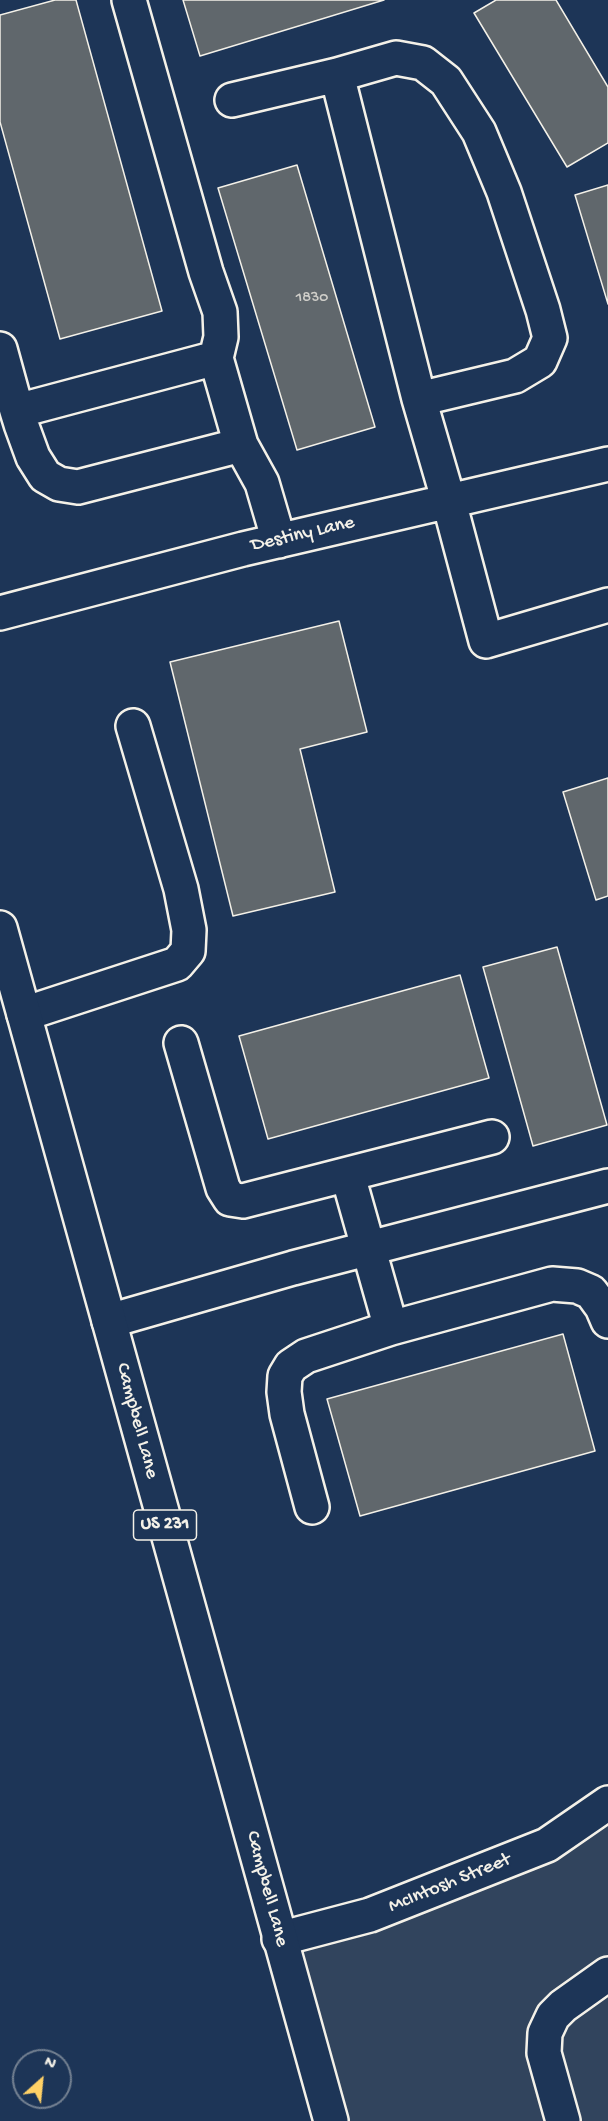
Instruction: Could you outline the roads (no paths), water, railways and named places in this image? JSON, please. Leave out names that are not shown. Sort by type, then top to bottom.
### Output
[{"type":"main road","points":[[129,0],[206,272],[220,312],[221,337],[216,358],[241,444],[262,483],[279,541]]},
{"type":"main road","points":[[232,100],[337,75],[396,58],[423,63],[446,81],[479,132],[504,192],[550,338],[540,361],[515,376],[419,399]]},
{"type":"main road","points":[[337,75],[419,399],[486,641],[608,606]]},
{"type":"main road","points":[[0,348],[17,411],[33,457],[45,477],[59,484],[78,487],[241,444]]},
{"type":"main road","points":[[17,411],[216,358]]},
{"type":"main road","name":"Destiny Lane","points":[[0,613],[279,541],[608,464]]},
{"type":"main road","points":[[24,1014],[177,964],[188,951],[189,930],[181,889],[133,726]]},
{"type":"main road","name":"Campbell Lane","points":[[0,928],[331,2121]]},
{"type":"main road","points":[[181,1043],[223,1188],[230,1199],[243,1202],[492,1137]]},
{"type":"main road","points":[[348,1176],[391,1328]]},
{"type":"main road","points":[[109,1321],[608,1186]]},
{"type":"main road","points":[[312,1507],[287,1414],[284,1392],[285,1376],[291,1366],[306,1356],[391,1328],[552,1284],[577,1286],[591,1292],[602,1307],[608,1321]]},
{"type":"main road","name":"McIntosh Street","points":[[279,1939],[370,1915],[548,1845],[608,1803]]},
{"type":"main road","points":[[563,2121],[544,2053],[545,2033],[553,2016],[563,2006],[608,1974]]}]
